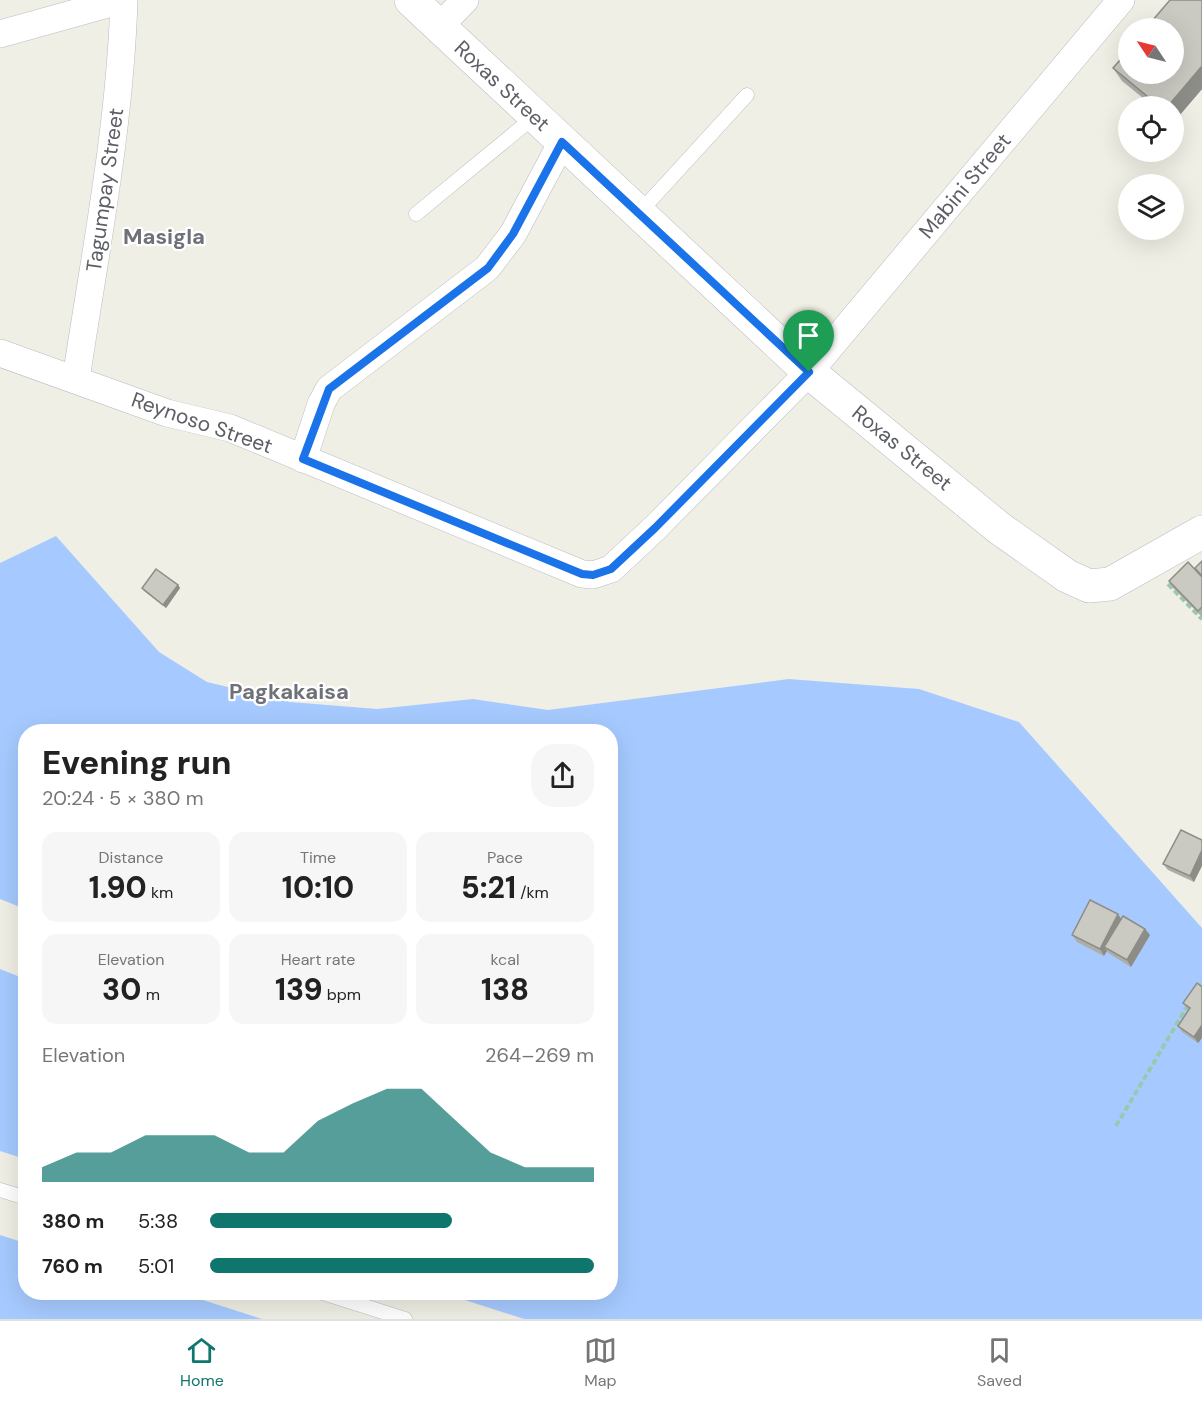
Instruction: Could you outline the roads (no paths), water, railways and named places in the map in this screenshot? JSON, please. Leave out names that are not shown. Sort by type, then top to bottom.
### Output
[{"type":"street","points":[[5,26],[123,0]]},
{"type":"street","name":"Tagumpay Street","points":[[76,379],[106,193],[122,58],[123,0]]},
{"type":"street","name":"Roxas Street","points":[[411,0],[809,372],[999,528],[1067,576],[1089,586],[1110,584],[1202,532]]},
{"type":"street","points":[[439,27],[465,0]]},
{"type":"street","name":"Mabini Street","points":[[809,372],[1120,0]]},
{"type":"street","points":[[303,459],[329,389],[488,268],[513,234],[562,142]]},
{"type":"street","name":"Reynoso Street","points":[[0,353],[167,413],[230,428],[582,574],[593,575],[611,569],[655,528],[809,372]]},
{"type":"lane","points":[[639,213],[747,96]]},
{"type":"lane","points":[[416,214],[534,117]]},
{"type":"lane","points":[[0,1190],[18,1196]]},
{"type":"lane","points":[[345,1300],[405,1319]]},
{"type":"water","points":[[56,536],[159,652],[207,682],[290,702],[377,709],[473,699],[548,710],[789,679],[919,689],[1019,722],[1202,928],[1202,1319],[0,1319],[0,563]]},
{"type":"district","name":"Masigla","points":[[164,236]]},
{"type":"district","name":"Pagkakaisa","points":[[289,691]]}]
